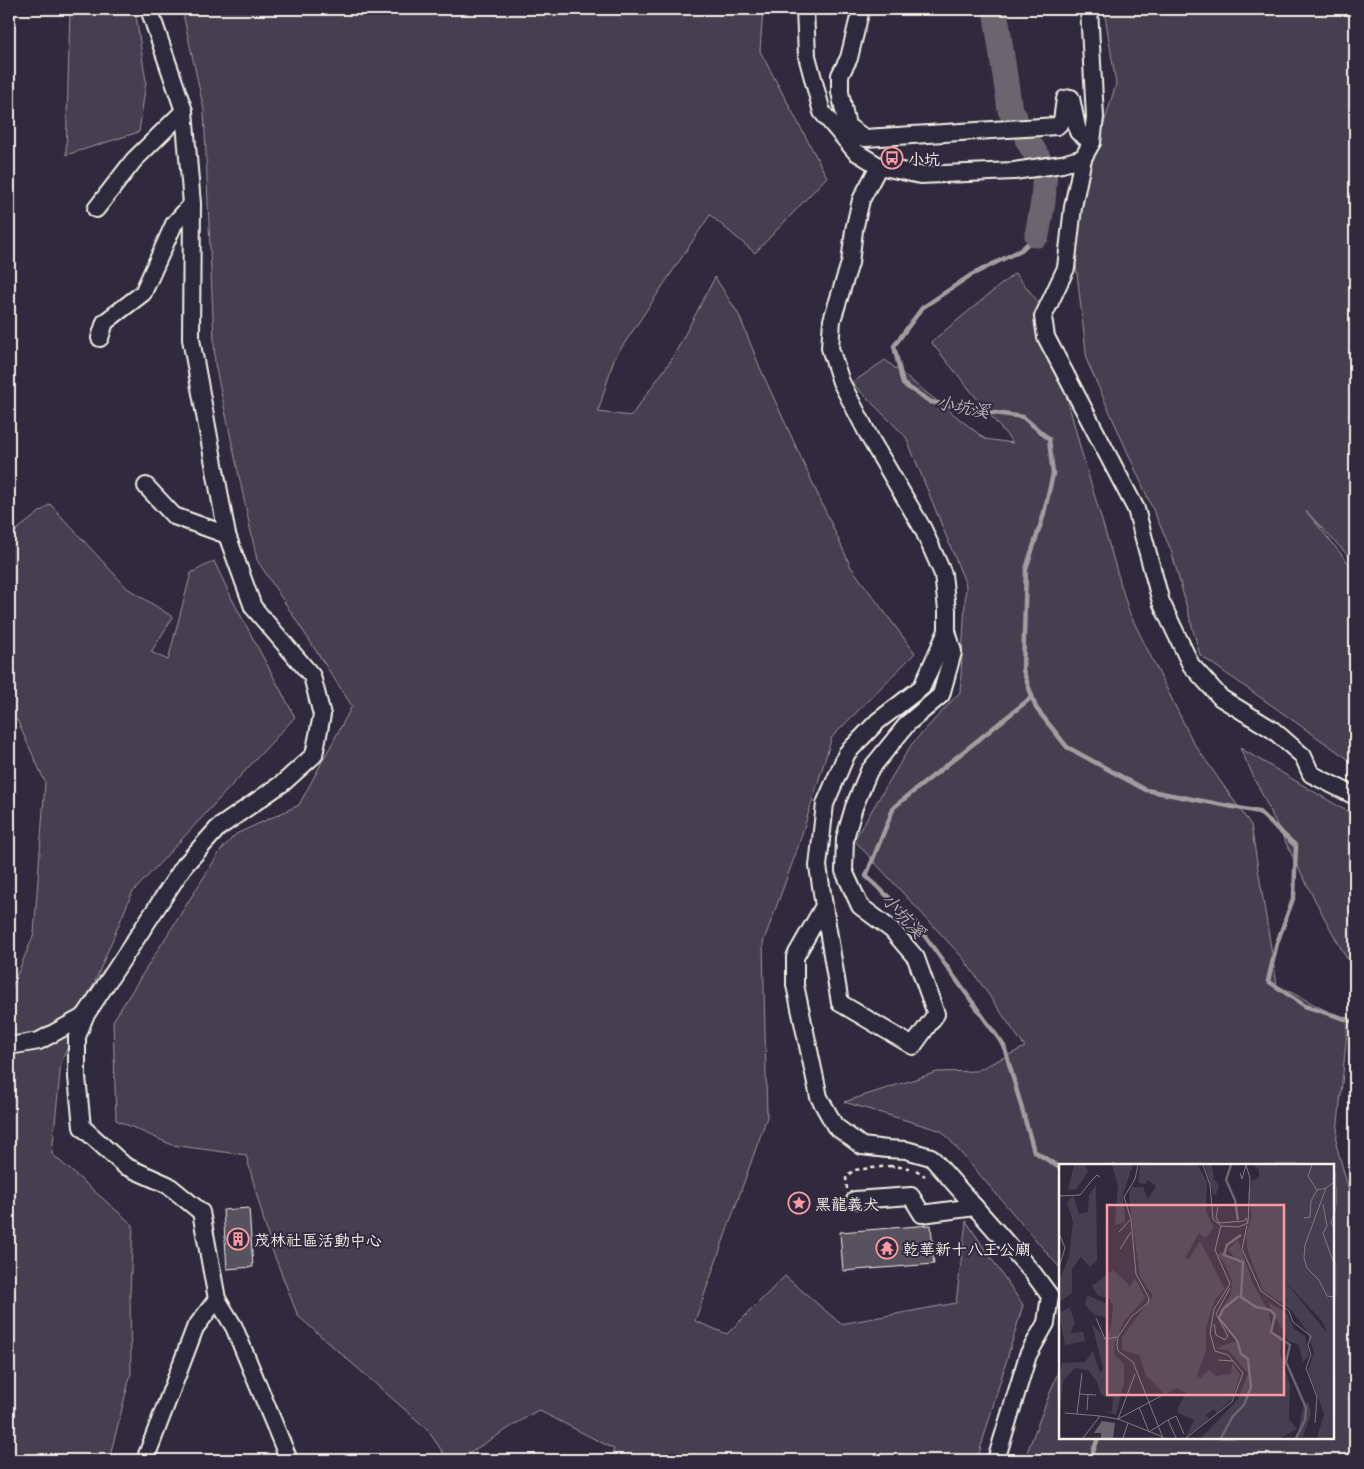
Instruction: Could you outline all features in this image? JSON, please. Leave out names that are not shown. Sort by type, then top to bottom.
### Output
[{"type":"street","points":[[149,9],[184,111],[192,204],[191,339],[227,535],[254,607],[312,676],[322,715],[314,755],[284,782],[218,828],[184,866],[85,1016],[77,1037],[77,1077],[82,1127],[125,1166],[168,1185],[201,1212],[217,1299],[234,1326],[289,1460]]},
{"type":"street","points":[[805,9],[807,56],[822,112],[843,129],[865,138],[1057,126],[1062,121],[1065,99],[1070,98],[1078,132],[1092,142]]},
{"type":"street","points":[[1089,9],[1095,117],[1092,142],[1083,158],[1073,208],[1066,268],[1043,317],[1046,337],[1136,509],[1161,602],[1191,665],[1221,698],[1273,730],[1303,756],[1311,774],[1355,796]]},
{"type":"street","points":[[860,13],[849,58],[840,75],[843,129],[856,152],[880,166],[920,175],[1014,171],[1062,164],[1083,158]]},
{"type":"street","points":[[96,209],[134,160],[184,111]]},
{"type":"street","points":[[880,166],[861,200],[854,230],[850,263],[832,320],[830,348],[841,382],[871,440],[923,528],[943,574],[947,630],[952,652],[941,695],[908,723],[868,771],[854,807],[845,838],[844,871],[860,906],[892,930],[916,958],[936,1014],[913,1046],[840,1003],[818,866],[825,804],[847,752],[878,721],[922,687],[947,630]]},
{"type":"street","points":[[100,338],[105,322],[143,294],[174,224],[192,204]]},
{"type":"street","points":[[146,486],[174,516],[227,535]]},
{"type":"street","points":[[824,906],[795,957],[795,986],[818,1097],[835,1126],[862,1146],[906,1150],[931,1157],[1033,1273],[1050,1296],[1046,1324],[1028,1356],[996,1460]]},
{"type":"street","points":[[9,1046],[39,1041],[85,1016]]},
{"type":"street","points":[[851,1196],[911,1196],[922,1214],[974,1207]]},
{"type":"street","points":[[145,1460],[195,1328],[217,1299]]},
{"type":"path","points":[[887,1149],[890,1166]]},
{"type":"path","points":[[851,1196],[846,1177],[854,1170],[890,1166],[914,1168],[925,1176]]},
{"type":"shaded area","points":[[70,9],[135,9],[146,82],[139,132],[66,155]]},
{"type":"shaded area","points":[[182,9],[763,9],[760,51],[827,177],[755,253],[710,215],[614,359],[598,412],[631,416],[672,359],[715,277],[739,315],[761,370],[851,567],[915,653],[832,737],[797,850],[763,943],[767,1117],[695,1321],[727,1334],[785,1276],[841,1324],[956,1303],[966,1221],[1023,1305],[977,1460],[610,1460],[614,1449],[538,1410],[458,1460],[448,1460],[427,1429],[298,1316],[271,1247],[246,1155],[172,1145],[116,1120],[113,1021],[221,850],[236,834],[299,805],[352,706],[257,560],[215,364],[204,110]]},
{"type":"shaded area","points":[[1104,9],[1355,9],[1355,563],[1306,511],[1355,571],[1355,764],[1200,655],[1171,550],[1087,361],[1072,229],[1116,84]]},
{"type":"shaded area","points":[[1015,273],[1043,308],[1081,450],[1129,612],[1193,742],[1251,825],[1277,985],[1348,1022],[1336,1144],[1355,1212],[1355,1460],[1024,1460],[1059,1370],[1059,1439],[1334,1439],[1334,1164],[1059,1164],[1059,1267],[942,1131],[844,1102],[937,1072],[976,1071],[1025,1047],[963,958],[854,840],[911,745],[960,692],[966,585],[906,437],[852,383],[885,360],[985,439],[1013,443],[931,342]]},
{"type":"shaded area","points":[[50,504],[127,588],[173,617],[151,652],[168,660],[191,573],[214,561],[233,601],[295,717],[132,893],[61,1063],[52,1154],[133,1225],[130,1293],[131,1373],[109,1460],[9,1460],[9,994],[34,934],[45,782],[17,720],[9,719],[9,536]]},
{"type":"shaded area","points":[[1240,748],[1355,816],[1355,973],[1295,862]]},
{"type":"building","name":"茂林社區活動中心","points":[[249,1208],[253,1267],[227,1269],[223,1210]]},
{"type":"building","name":"乾華新十八王公廟","points":[[931,1225],[934,1264],[843,1271],[840,1232]]},
{"type":"waterway","name":"小坑溪","points":[[995,9],[1010,110],[1015,117]]},
{"type":"waterway","name":"小坑溪","points":[[1027,139],[1045,170],[1043,202],[1037,235]]},
{"type":"waterway","name":"小坑溪","points":[[1037,235],[1021,250],[971,275],[922,308],[894,346],[903,384],[931,402],[1023,417],[1049,439],[1053,474],[1043,517],[1026,569],[1023,670],[1036,708],[1067,747],[1146,790],[1259,812],[1296,846],[1294,896],[1277,943],[1268,981],[1305,1006],[1355,1022]]},
{"type":"waterway","name":"小坑溪","points":[[1032,697],[894,807],[866,876],[914,921],[1004,1046],[1034,1151],[1059,1167]]},
{"type":"waterway","name":"小坑溪","points":[[1090,1460],[1098,1439]]},
{"type":"place","name":"小坑","points":[[892,158]]},
{"type":"place","name":"黑龍義犬","points":[[799,1203]]},
{"type":"place","name":"茂林社區活動中心","points":[[238,1239]]},
{"type":"place","name":"乾華新十八王公廟","points":[[887,1248]]}]
